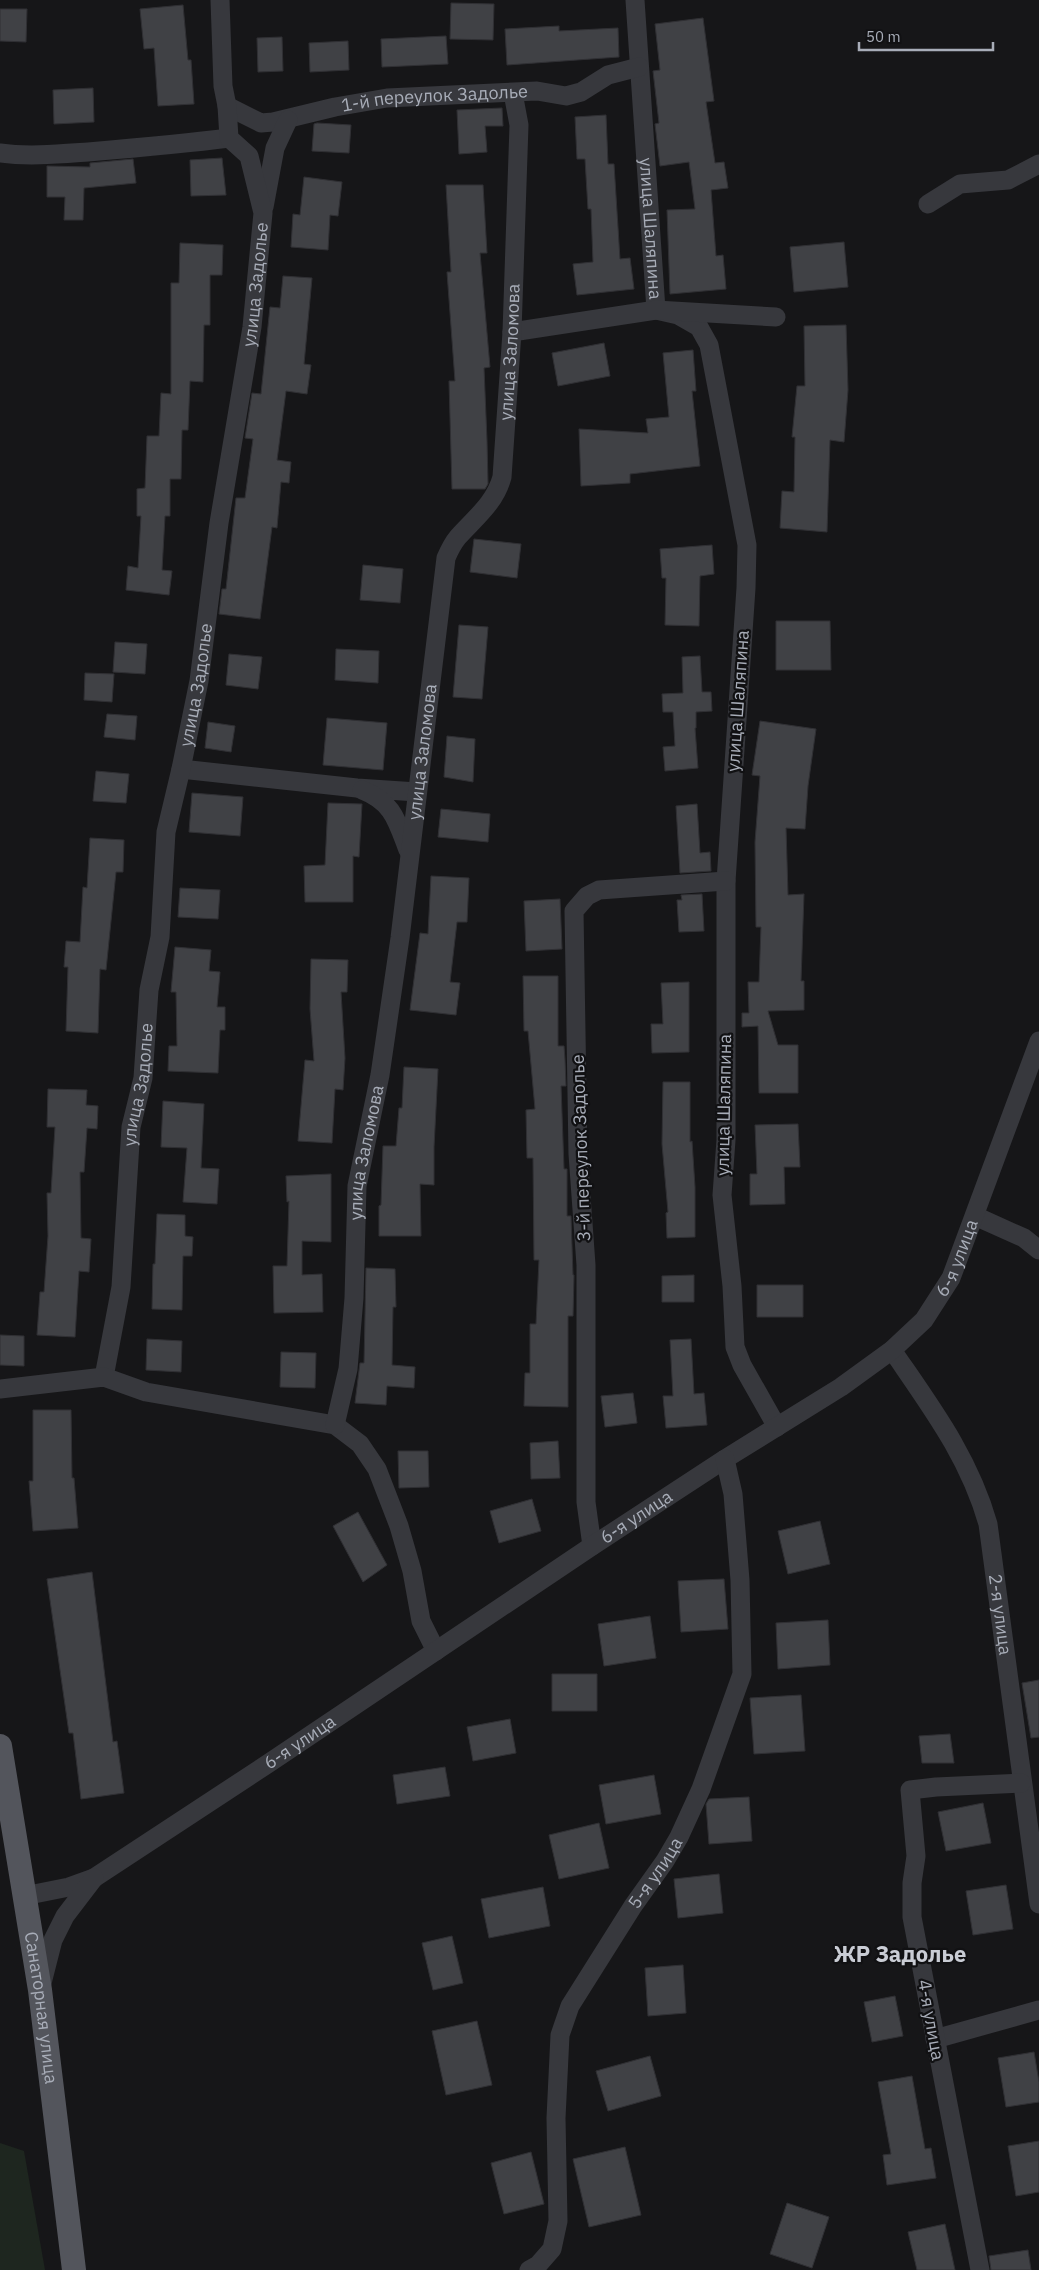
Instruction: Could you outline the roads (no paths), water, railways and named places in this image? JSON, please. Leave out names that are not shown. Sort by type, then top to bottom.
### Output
[{"type":"main road","name":"Санаторная улица","points":[[0,1746],[40,1990],[74,2270]]},
{"type":"street","points":[[0,153],[11,155],[83,152],[168,146],[229,138],[227,106],[223,86],[220,0]]},
{"type":"street","name":"улица Шаляпина","points":[[635,0],[656,310],[678,315],[699,327],[709,346],[747,545],[746,588],[726,881],[726,1140],[722,1195],[732,1286],[735,1347],[742,1365],[777,1427]]},
{"type":"street","name":"1-й переулок Задолье","points":[[227,106],[261,123],[288,120],[335,107],[387,98],[513,93],[537,90],[566,96],[581,92],[608,75],[639,67]]},
{"type":"street","name":"улица Заломова","points":[[336,1425],[348,1369],[354,1298],[357,1186],[380,1075],[418,792],[446,558],[456,539],[491,502],[499,490],[502,477],[512,332],[519,125],[513,93]]},
{"type":"street","points":[[263,213],[274,148],[288,120]]},
{"type":"street","name":"улица Задолье","points":[[104,1377],[121,1287],[131,1127],[143,1078],[150,990],[160,936],[166,832],[182,769],[199,681],[220,523],[252,327],[263,213],[249,156],[229,138]]},
{"type":"street","points":[[928,204],[960,184],[1008,180],[1039,164]]},
{"type":"street","points":[[512,332],[656,310],[776,317]]},
{"type":"street","points":[[182,769],[358,788],[418,792]]},
{"type":"street","points":[[358,788],[377,796],[389,809],[397,821],[410,854]]},
{"type":"street","name":"3-й переулок Задолье","points":[[592,1546],[586,1502],[586,1265],[578,1154],[574,911],[586,896],[600,890],[726,881]]},
{"type":"street","name":"6-я улица","points":[[94,1878],[592,1546],[725,1459],[841,1387],[892,1350],[924,1320],[938,1300],[954,1270],[1039,1042]]},
{"type":"street","points":[[975,1216],[1024,1238],[1039,1250]]},
{"type":"street","name":"2-я улица","points":[[892,1350],[960,1453],[980,1497],[988,1524],[1021,1783],[1039,1904]]},
{"type":"street","points":[[0,1389],[104,1377],[146,1392],[336,1425],[360,1444],[377,1469],[399,1526],[412,1572],[421,1621],[436,1651]]},
{"type":"street","name":"5-я улица","points":[[529,2270],[538,2264],[552,2249],[558,2221],[556,2118],[560,2035],[570,2006],[679,1837],[701,1790],[741,1680],[743,1659],[740,1580],[733,1494],[725,1459]]},
{"type":"street","name":"4-я улица","points":[[980,2270],[912,1917],[912,1883],[916,1856],[910,1790],[1021,1783]]},
{"type":"street","points":[[24,1896],[69,1887],[94,1878]]},
{"type":"street","points":[[40,1990],[54,1940],[61,1924],[94,1878]]},
{"type":"street","points":[[934,2039],[1039,2010]]},
{"type":"district","name":"ЖР Задолье","points":[[900,1954]]}]
